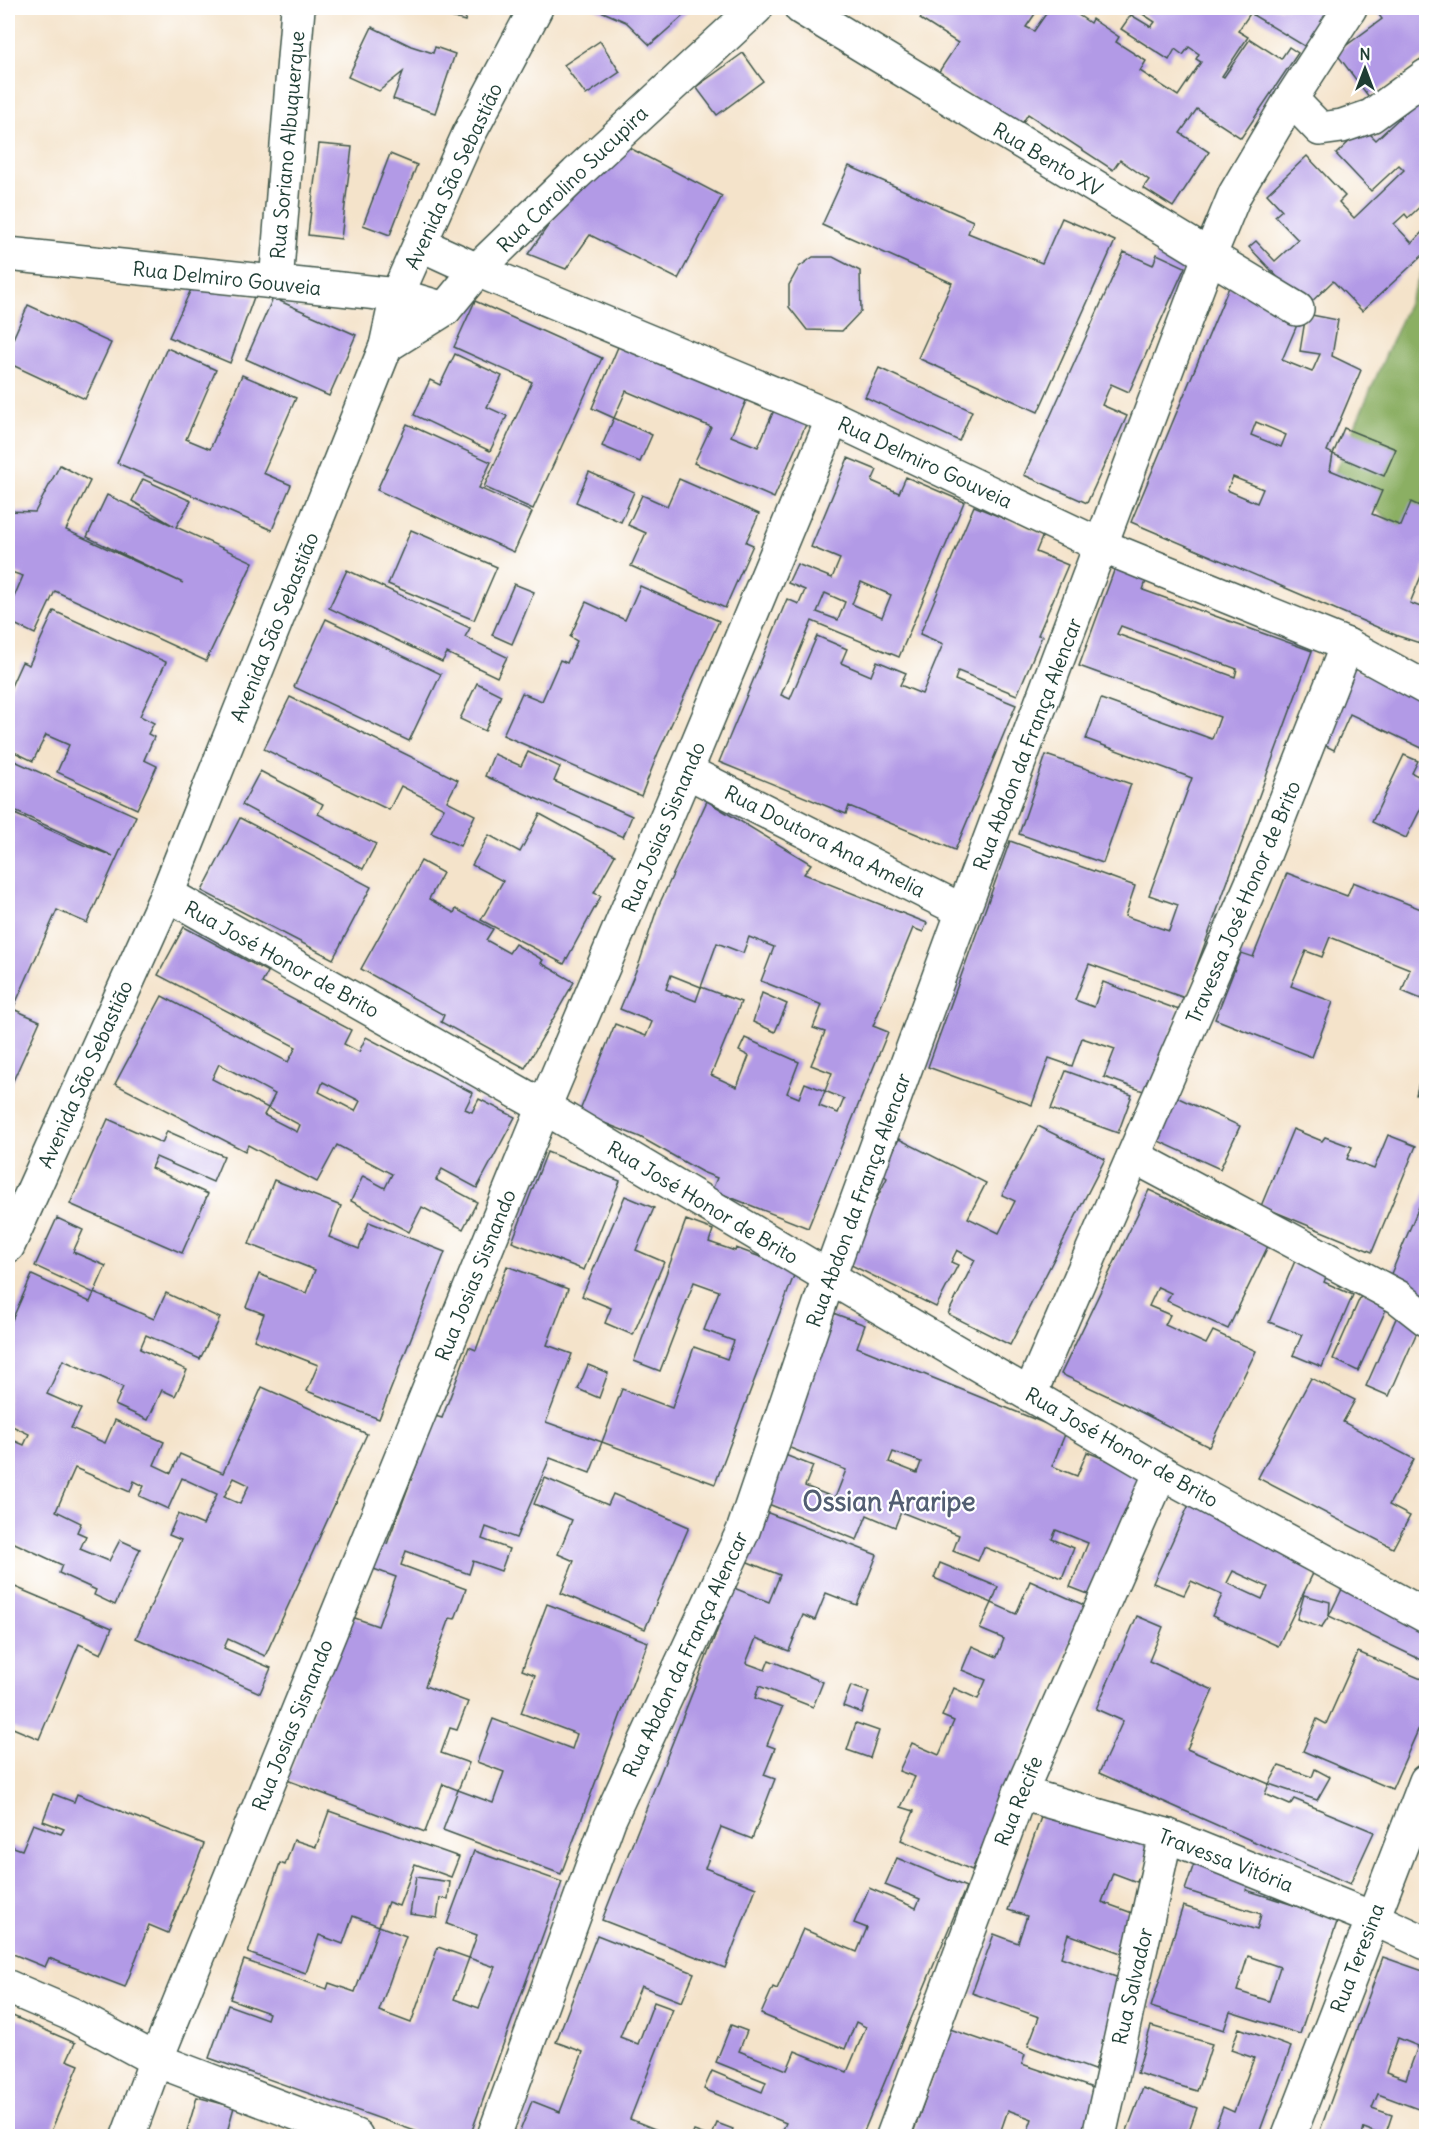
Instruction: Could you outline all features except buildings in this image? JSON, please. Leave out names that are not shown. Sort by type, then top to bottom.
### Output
[{"type":"street","name":"Rua Soriano Albuquerque","points":[[276,283],[298,8]]},
{"type":"street","name":"Avenida São Sebastião","points":[[8,1246],[167,894],[386,346],[397,295],[468,136],[536,8]]},
{"type":"street","name":"Rua Carolino Sucupira","points":[[386,346],[445,309],[477,270],[576,174],[756,8]]},
{"type":"street","name":"Rua Bento XV","points":[[801,8],[1297,309]]},
{"type":"street","points":[[1209,257],[1235,194],[1346,9]]},
{"type":"street","points":[[1291,99],[1320,129],[1342,126],[1371,116],[1426,76]]},
{"type":"street","name":"Rua Delmiro Gouveia","points":[[420,244],[477,270],[833,418],[1102,546],[1347,645],[1426,688]]},
{"type":"street","name":"Rua Delmiro Gouveia","points":[[8,254],[397,295],[445,309]]},
{"type":"street","name":"Rua Abdon da França Alencar","points":[[494,2136],[609,1820],[742,1531],[829,1277],[963,911],[1209,257]]},
{"type":"street","name":"Rua Josias Sisnando","points":[[128,2136],[156,2060],[544,1107],[833,418]]},
{"type":"street","name":"Travessa José Honor de Brito","points":[[1030,1394],[1135,1157],[1265,853],[1347,645]]},
{"type":"street","name":"Rua Doutora Ana Amelia","points":[[686,771],[963,911]]},
{"type":"street","name":"Rua José Honor de Brito","points":[[167,894],[544,1107],[1161,1472],[1426,1616]]},
{"type":"street","points":[[1135,1157],[1398,1297],[1426,1319]]},
{"type":"street","name":"Rua Recife","points":[[893,2136],[1020,1793],[1161,1472]]},
{"type":"street","name":"Rua Teresina","points":[[1289,2136],[1426,1781]]},
{"type":"street","name":"Travessa Vitória","points":[[1020,1793],[1166,1835],[1372,1918],[1426,1943]]},
{"type":"street","name":"Rua Salvador","points":[[1099,2136],[1166,1835]]},
{"type":"street","points":[[8,1987],[71,2014],[156,2060],[356,2136]]},
{"type":"green space","points":[[1426,262],[1426,551],[1334,474]]},
{"type":"district","name":"Ossian Araripe","points":[[889,1501]]}]
